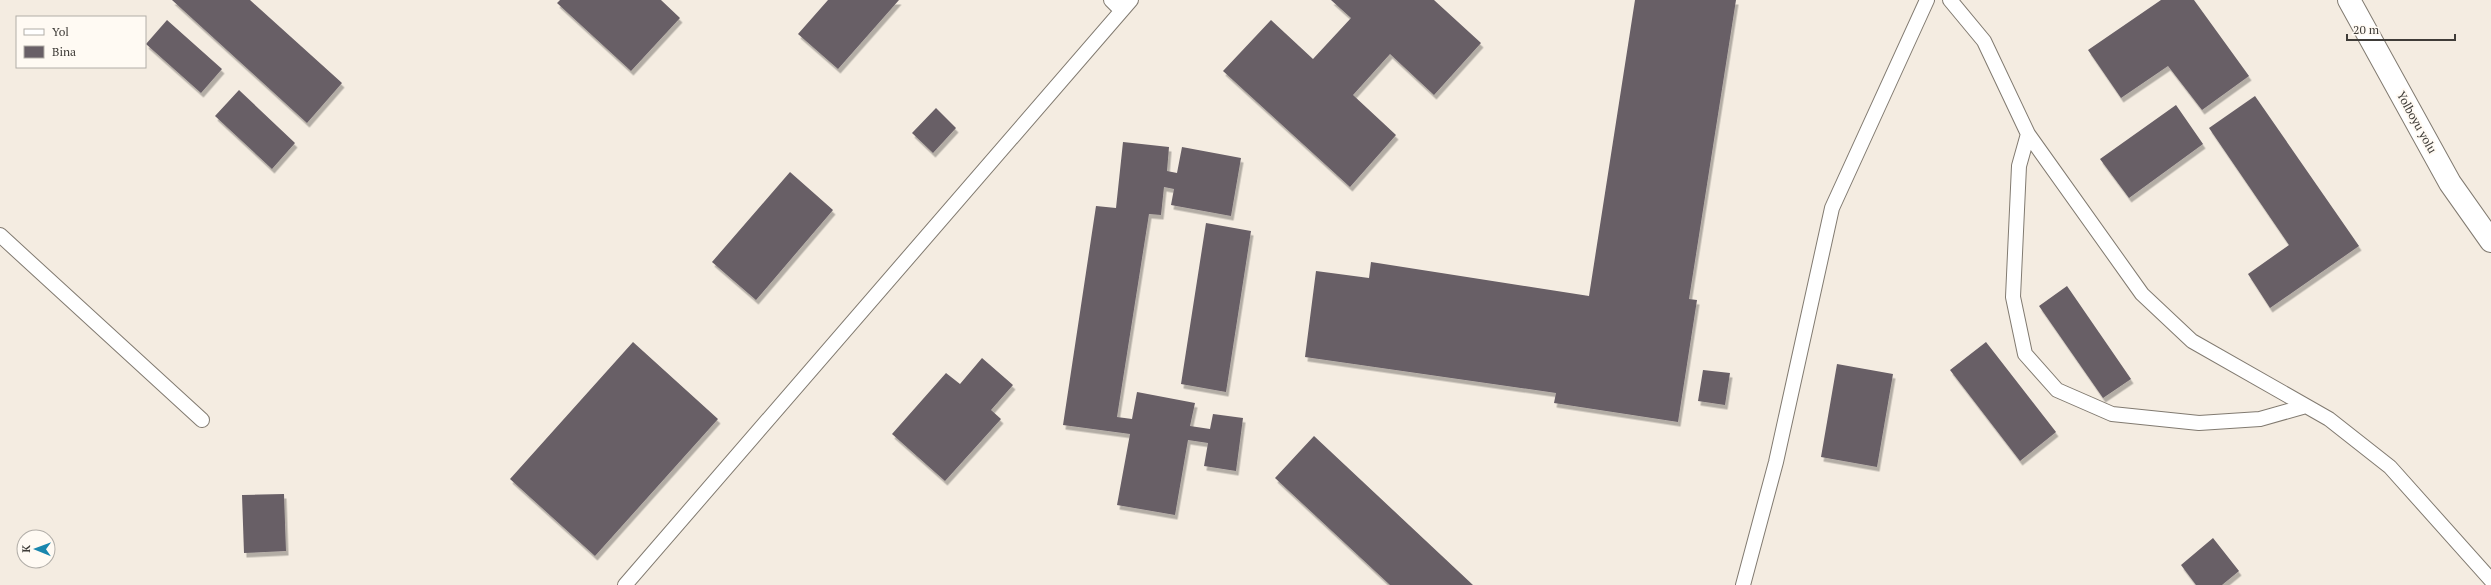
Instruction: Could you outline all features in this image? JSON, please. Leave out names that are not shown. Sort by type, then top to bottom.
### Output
[{"type":"main road","name":"Yolboyu yolu","points":[[2349,0],[2450,183],[2491,241]]},
{"type":"lane","points":[[1111,0],[1121,10]]},
{"type":"lane","points":[[625,585],[1131,0]]},
{"type":"lane","points":[[1743,585],[1776,462],[1832,208],[1927,0]]},
{"type":"lane","points":[[1950,0],[1984,41],[2028,134],[2142,294],[2192,342],[2329,419],[2390,467],[2491,580]]},
{"type":"lane","points":[[2028,134],[2019,166],[2013,297],[2025,354],[2057,390],[2112,414],[2199,423],[2260,419],[2306,406]]},
{"type":"lane","points":[[0,235],[202,420]]},
{"type":"building","points":[[172,0],[250,0],[342,83],[307,123]]},
{"type":"building","points":[[560,0],[661,0],[680,18],[631,71],[557,3]]},
{"type":"building","points":[[828,0],[899,0],[838,69],[798,34]]},
{"type":"building","points":[[1331,0],[1434,0],[1481,43],[1434,95],[1390,54],[1353,95],[1396,135],[1350,187],[1223,71],[1271,20],[1313,59],[1351,18]]},
{"type":"building","points":[[1635,0],[1736,0],[1689,299],[1697,300],[1678,422],[1554,403],[1556,393],[1305,357],[1316,271],[1369,278],[1371,262],[1589,296]]},
{"type":"building","points":[[2161,0],[2194,0],[2249,76],[2202,110],[2168,66],[2121,98],[2088,50]]},
{"type":"building","points":[[167,20],[222,69],[201,93],[146,44]]},
{"type":"building","points":[[239,90],[295,143],[272,169],[215,116]]},
{"type":"building","points":[[2255,96],[2359,246],[2270,308],[2248,274],[2289,245],[2209,128]]},
{"type":"building","points":[[2176,105],[2203,144],[2129,198],[2100,159]]},
{"type":"building","points":[[936,108],[956,128],[933,153],[912,133]]},
{"type":"building","points":[[1123,142],[1169,147],[1167,171],[1177,173],[1182,147],[1241,158],[1231,216],[1171,205],[1174,189],[1164,187],[1161,215],[1149,214],[1117,417],[1132,419],[1137,392],[1195,403],[1190,426],[1210,429],[1213,414],[1243,418],[1236,471],[1204,466],[1208,443],[1188,440],[1175,515],[1117,505],[1130,434],[1063,425],[1096,206],[1116,208]]},
{"type":"building","points":[[790,172],[833,210],[756,300],[712,262]]},
{"type":"building","points":[[1206,223],[1251,231],[1226,392],[1181,384]]},
{"type":"building","points":[[2067,286],[2131,379],[2103,398],[2039,306]]},
{"type":"building","points":[[633,342],[718,419],[595,556],[510,479]]},
{"type":"building","points":[[1986,342],[2056,432],[2020,461],[1950,370]]},
{"type":"building","points":[[982,358],[1013,385],[991,410],[1001,419],[945,481],[892,434],[946,373],[960,384]]},
{"type":"building","points":[[1837,364],[1893,374],[1877,467],[1821,457]]},
{"type":"building","points":[[1703,370],[1730,373],[1725,405],[1698,401]]},
{"type":"building","points":[[1314,436],[1473,585],[1390,585],[1275,478]]},
{"type":"building","points":[[284,494],[286,551],[244,553],[242,495]]},
{"type":"building","points":[[2213,538],[2239,571],[2222,585],[2196,585],[2181,565]]}]
